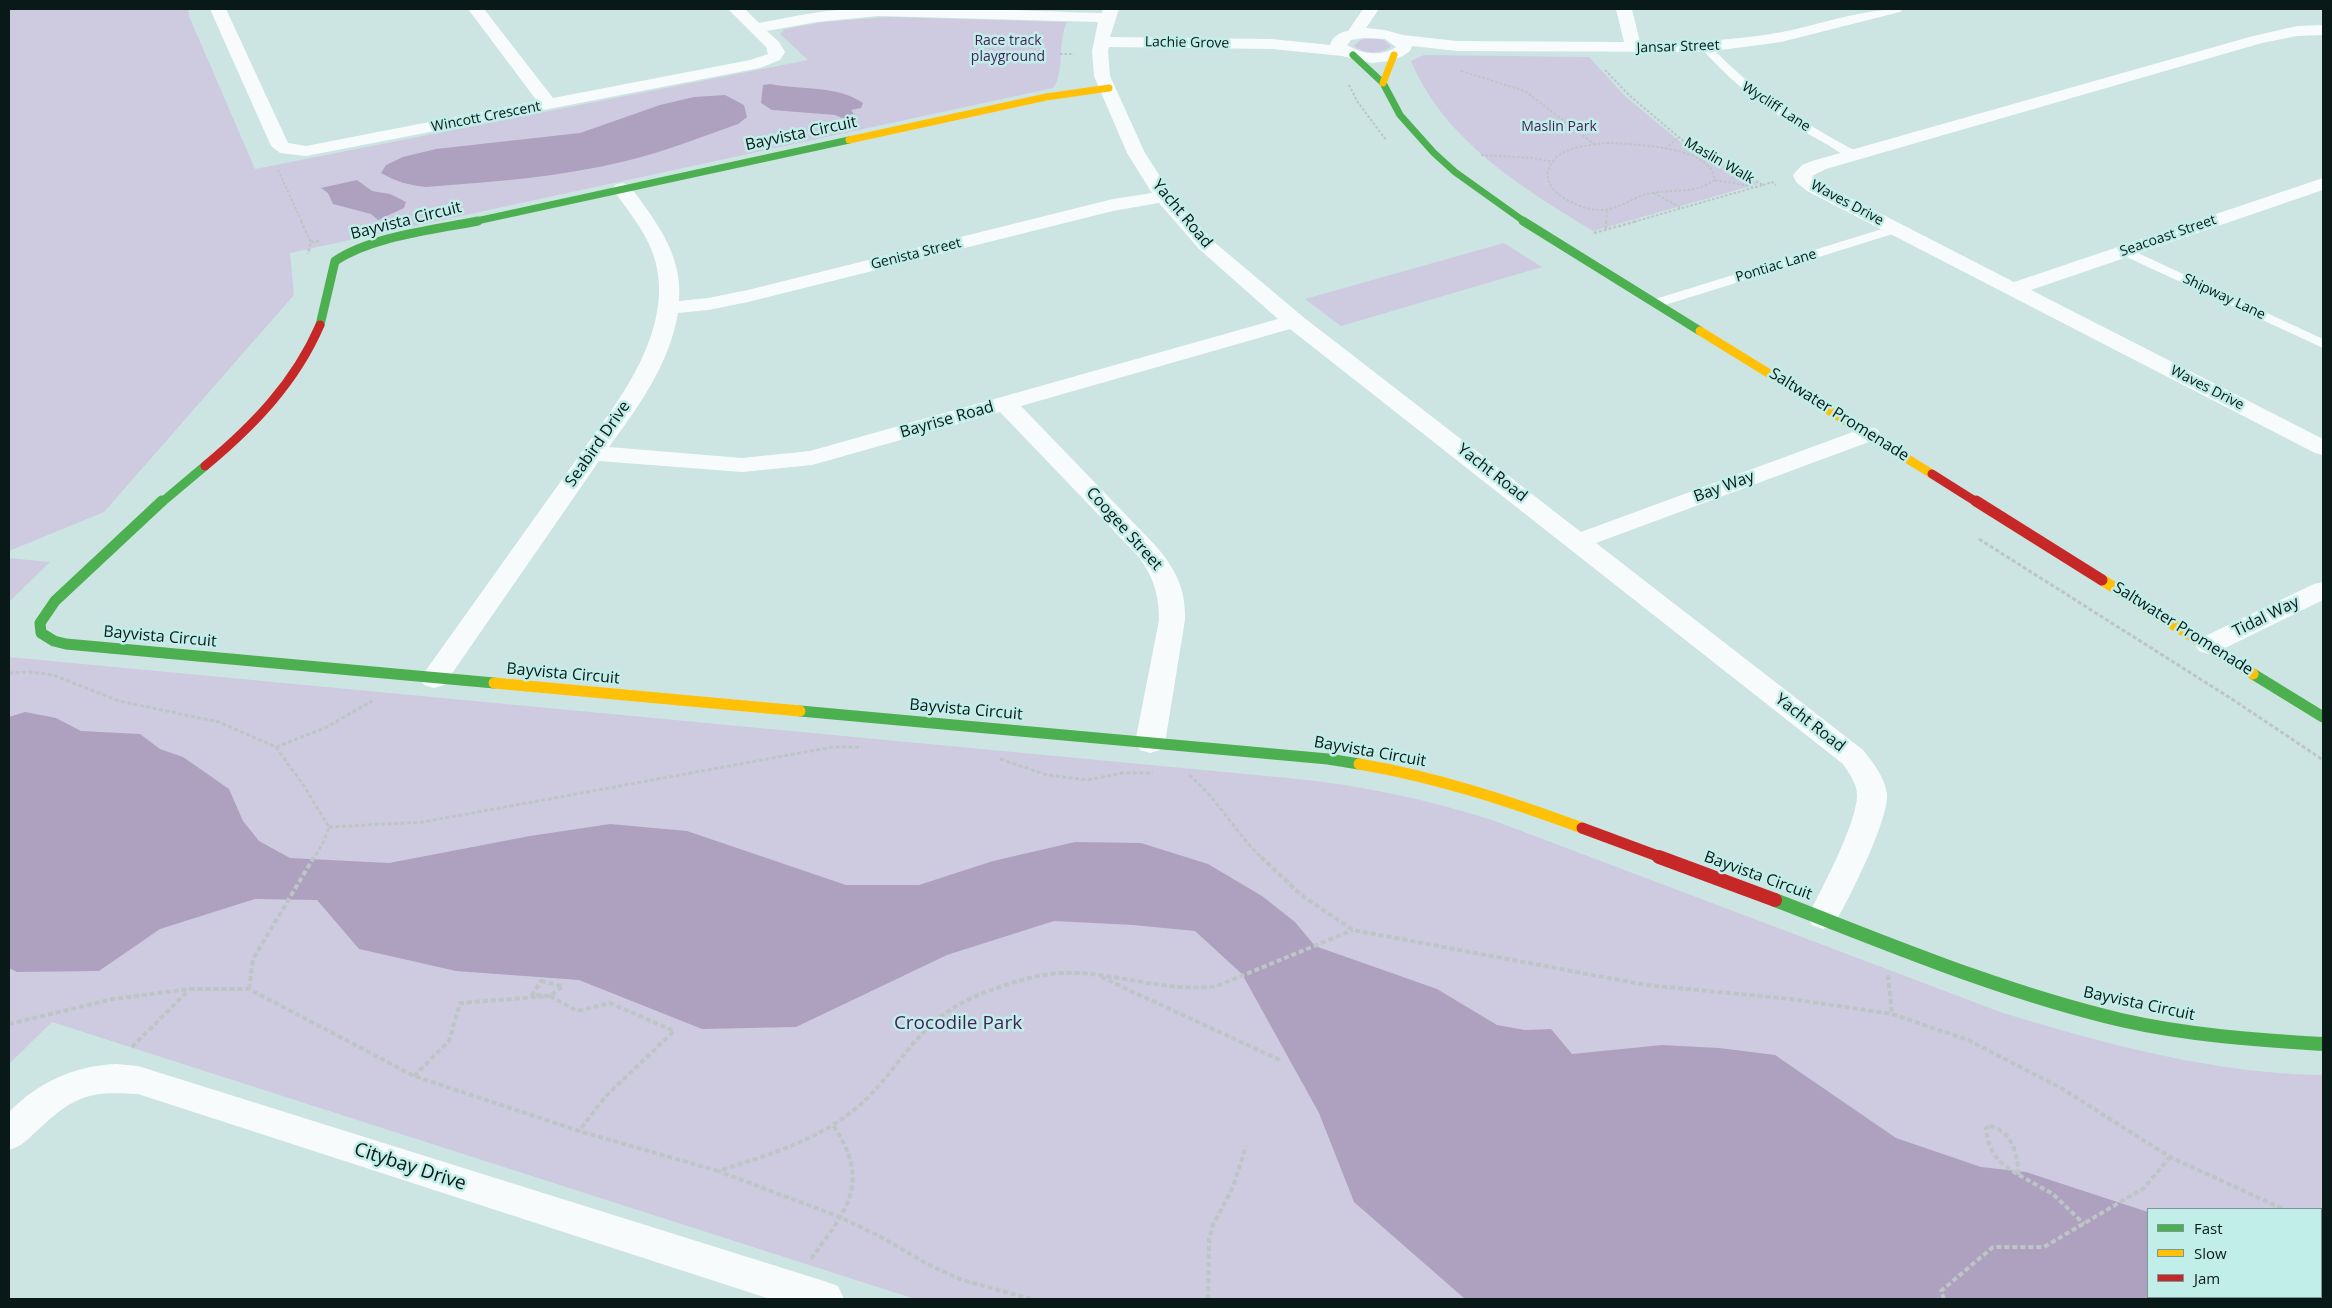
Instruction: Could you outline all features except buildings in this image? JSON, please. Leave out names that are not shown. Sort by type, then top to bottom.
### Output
[{"type":"street","name":"Wincott Crescent","points":[[218,9],[280,146],[286,150],[306,152],[766,61],[774,57],[777,52],[736,9]]},
{"type":"street","points":[[476,9],[549,105]]},
{"type":"street","points":[[1624,9],[1625,19],[1634,48]]},
{"type":"street","name":"Jansar Street","points":[[1396,46],[1706,48],[1781,37],[1895,9]]},
{"type":"street","points":[[1349,44],[1371,10],[1396,46]]},
{"type":"street","points":[[756,28],[817,17],[878,11],[1109,13]]},
{"type":"street","name":"Yacht Road","points":[[1109,13],[1102,42],[1100,66],[1136,154],[1164,197],[1213,252],[1294,321],[1578,540],[1853,757],[1863,770],[1870,786],[1872,807],[1822,917]]},
{"type":"street","name":"Waves Drive","points":[[2323,30],[2297,31],[2266,37],[1855,155],[1809,169],[1802,175],[1814,187],[2323,448]]},
{"type":"street","points":[[1349,44],[1373,33],[1396,46]]},
{"type":"street","name":"Lachie Grove","points":[[1102,42],[1349,44]]},
{"type":"street","points":[[1349,44],[1374,58],[1396,46]]},
{"type":"street","name":"Saltwater Promenade","points":[[1349,44],[1383,83],[1400,115],[1415,133],[1455,172],[1506,210],[2323,717]]},
{"type":"street","points":[[1383,83],[1396,46]]},
{"type":"street","name":"Bayvista Circuit","points":[[1109,88],[1046,97],[622,189],[371,244],[342,255],[336,261],[319,328],[304,360],[279,393],[230,445],[160,503],[55,600],[42,616],[39,625],[41,633],[48,640],[66,644],[1328,759],[1380,767],[1431,778],[1529,808],[2029,994],[2112,1018],[2172,1030],[2235,1038],[2323,1044]]},
{"type":"street","name":"Seacoast Street","points":[[2013,289],[2323,184]]},
{"type":"street","name":"Seabird Drive","points":[[434,679],[644,378],[656,352],[668,308],[669,279],[665,255],[653,231],[622,189]]},
{"type":"street","name":"Genista Street","points":[[668,308],[708,304],[748,296],[1113,205],[1164,197]]},
{"type":"street","name":"Bayrise Road","points":[[592,453],[742,465],[812,458],[1294,321]]},
{"type":"street","name":"Coogee Street","points":[[1005,403],[1146,550],[1159,566],[1168,582],[1174,600],[1172,620],[1150,743]]},
{"type":"street","points":[[2298,434],[2323,424]]},
{"type":"street","name":"Bay Way","points":[[1578,540],[1869,434]]},
{"type":"street","name":"Tidal Way","points":[[2208,645],[2323,590]]},
{"type":"street","name":"Citybay Drive","points":[[9,1135],[44,1101],[62,1089],[104,1077],[138,1080],[808,1294]]},
{"type":"lane","name":"Wycliff Lane","points":[[1706,48],[1725,70],[1776,111],[1855,155]]},
{"type":"lane","name":"Pontiac Lane","points":[[1657,303],[1895,229]]},
{"type":"lane","name":"Shipway Lane","points":[[2125,251],[2323,344]]},
{"type":"path","points":[[1459,70],[1525,91],[1594,144]]},
{"type":"path","name":"Maslin Walk","points":[[1605,70],[1630,96],[1688,145],[1763,185]]},
{"type":"path","points":[[1665,149],[1679,137]]},
{"type":"path","points":[[1594,144],[1634,144],[1665,149],[1701,161],[1712,170],[1714,180],[1709,185],[1696,189],[1653,193],[1607,210],[1582,208],[1573,205],[1561,197],[1557,193],[1549,171],[1553,162],[1562,154],[1594,144]]},
{"type":"path","points":[[1481,156],[1533,158],[1553,162]]},
{"type":"path","points":[[275,164],[311,242],[307,258]]},
{"type":"path","points":[[1714,180],[1757,187]]},
{"type":"path","points":[[1763,185],[1772,182]]},
{"type":"path","name":"Maslin Walk","points":[[1594,233],[1763,185]]},
{"type":"path","points":[[1653,193],[1681,208]]},
{"type":"path","points":[[1606,230],[1607,210]]},
{"type":"path","points":[[9,673],[29,672],[54,675],[119,701],[219,722],[276,747],[304,786],[329,827]]},
{"type":"path","points":[[276,747],[328,727],[374,700],[386,687],[390,674]]},
{"type":"path","points":[[329,827],[423,822],[833,746],[872,747]]},
{"type":"path","points":[[999,759],[1047,775],[1088,780],[1122,773],[1155,773]]},
{"type":"path","points":[[1187,774],[1204,787],[1247,844],[1301,895],[1353,930],[1646,984],[1791,999],[1892,1014],[1968,1040],[2061,1088],[2170,1158],[2281,1208]]},
{"type":"path","points":[[249,989],[253,959],[324,841],[329,827]]},
{"type":"path","points":[[718,1171],[770,1154],[834,1125],[856,1109],[880,1086],[925,1030],[955,1008],[988,992],[1025,979],[1063,973],[1096,975],[1194,987],[1217,986],[1353,930]]},
{"type":"path","points":[[1096,975],[1282,1061]]},
{"type":"path","points":[[414,1076],[449,1041],[460,1003],[550,996],[563,986],[541,981],[532,995],[550,996],[577,1011],[610,1003],[674,1031],[606,1096],[579,1131]]},
{"type":"path","points":[[9,1026],[16,1022],[113,999],[190,989],[249,989],[414,1076],[579,1131],[718,1171],[840,1217],[881,1237],[927,1264],[962,1280],[1031,1299]]},
{"type":"path","points":[[808,1294],[840,1217],[852,1194],[854,1172],[850,1152],[834,1125]]},
{"type":"path","points":[[2018,1174],[2013,1140],[2008,1133],[1998,1127],[1990,1126],[1986,1128],[1988,1145],[1998,1164],[2053,1193],[2084,1224]]},
{"type":"path","points":[[1208,1299],[1210,1239],[1213,1225],[1233,1187],[1246,1146]]},
{"type":"path","points":[[1944,1299],[1941,1291],[1993,1247],[2044,1247],[2144,1188],[2170,1158]]},
{"type":"green space","name":"Race track playground","points":[[9,9],[188,9],[189,16],[255,169],[808,60],[780,34],[785,29],[823,22],[889,17],[1067,22],[1062,39],[1059,75],[1053,88],[290,253],[294,295],[104,512],[9,551]]},
{"type":"green space","points":[[1372,38],[1384,40],[1391,46],[1383,51],[1367,52],[1354,46],[1360,40]]},
{"type":"green space","name":"Maslin Park","points":[[1424,55],[1589,57],[1626,97],[1684,145],[1758,184],[1593,231],[1513,179],[1465,138],[1444,115],[1426,89],[1411,61]]},
{"type":"green space","points":[[1504,243],[1542,267],[1341,326],[1305,299]]},
{"type":"green space","points":[[9,558],[50,562],[9,602]]},
{"type":"green space","name":"Crocodile Park","points":[[9,657],[1288,778],[1393,794],[1495,821],[2003,1013],[2042,1025],[2121,1046],[2201,1063],[2282,1073],[2323,1075],[2323,1299],[915,1299],[52,1022],[9,1064]]},
{"type":"shaded area","points":[[770,84],[842,93],[863,103],[861,108],[851,110],[856,117],[847,120],[835,115],[772,110],[761,103],[763,85]]},
{"type":"shaded area","points":[[725,95],[744,105],[747,117],[738,124],[668,149],[601,167],[502,181],[426,187],[403,183],[381,173],[386,165],[403,157],[436,149],[580,133],[660,105],[694,97]]},
{"type":"shaded area","points":[[357,180],[372,191],[390,194],[406,202],[404,208],[378,220],[371,214],[333,204],[328,193],[321,188]]},
{"type":"shaded area","points":[[25,712],[56,718],[81,731],[140,734],[160,749],[183,757],[229,789],[243,821],[259,841],[290,858],[389,863],[530,836],[610,824],[687,831],[846,885],[919,885],[993,861],[1075,842],[1141,843],[1208,864],[1262,896],[1295,922],[1315,946],[1437,989],[1497,1025],[1525,1030],[1551,1029],[1572,1054],[1662,1045],[1719,1048],[1775,1055],[1896,1138],[1981,1167],[2026,1172],[2147,1212],[2147,1298],[2322,1298],[2322,1269],[2323,1299],[1465,1299],[1354,1202],[1319,1113],[1242,974],[1195,931],[1133,925],[1054,921],[947,955],[796,1027],[702,1029],[579,980],[456,971],[359,949],[317,900],[255,899],[160,929],[99,971],[17,972],[9,968],[9,717]]},
{"type":"traffic: fast","points":[[1353,55],[1383,83],[1400,115],[1434,153],[1455,172],[1506,210],[1700,331]]},
{"type":"traffic: fast","points":[[320,325],[328,298],[335,261],[352,250],[371,244],[849,140]]},
{"type":"traffic: fast","points":[[205,466],[160,503],[55,601],[40,623],[41,633],[54,641],[66,644],[494,683]]},
{"type":"traffic: fast","points":[[2253,674],[2323,717]]},
{"type":"traffic: fast","points":[[800,711],[1328,759],[1359,764]]},
{"type":"traffic: fast","points":[[1775,900],[1971,975],[2071,1007],[2122,1020],[2191,1033],[2323,1044]]},
{"type":"traffic: slow","points":[[1383,83],[1394,55]]},
{"type":"traffic: slow","points":[[849,140],[1046,97],[1109,88]]},
{"type":"traffic: slow","points":[[1700,331],[1932,474]]},
{"type":"traffic: slow","points":[[2102,580],[2253,674]]},
{"type":"traffic: slow","points":[[494,683],[800,711]]},
{"type":"traffic: slow","points":[[1359,764],[1416,775],[1472,790],[1582,828]]},
{"type":"traffic: jam","points":[[205,466],[239,437],[272,403],[300,365],[320,325]]},
{"type":"traffic: jam","points":[[1932,474],[2102,580]]},
{"type":"traffic: jam","points":[[1582,828],[1775,900]]}]
